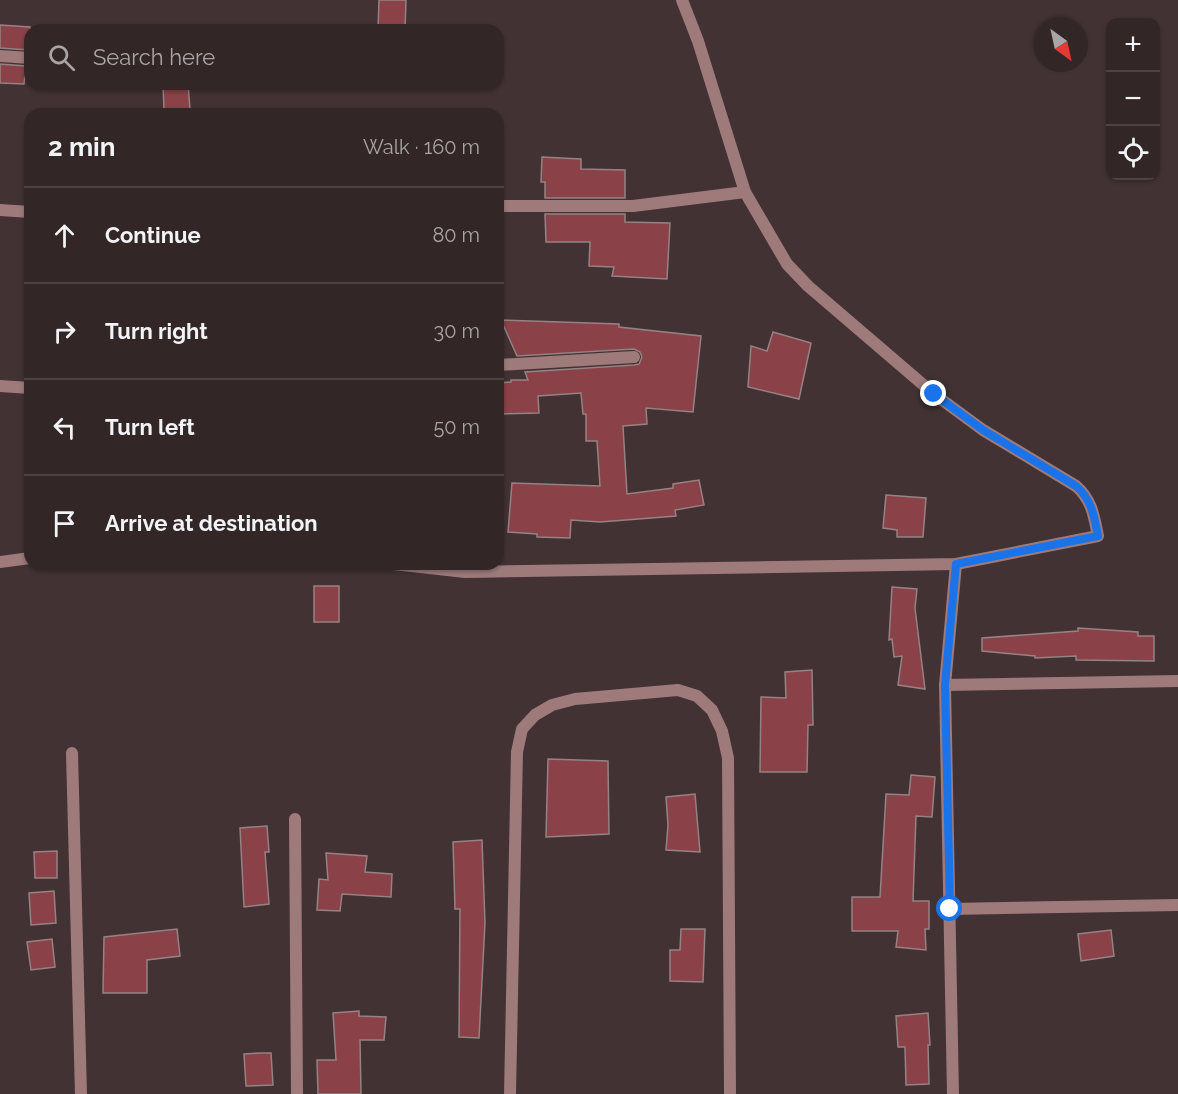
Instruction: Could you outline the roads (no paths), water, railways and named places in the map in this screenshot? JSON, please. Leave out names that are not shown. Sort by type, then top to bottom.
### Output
[{"type":"street","points":[[447,570],[465,572],[956,564],[1098,536],[1093,508],[1083,492],[983,430],[934,394],[808,286],[787,264],[745,192],[698,41],[682,0]]},
{"type":"street","points":[[0,56],[24,58]]},
{"type":"street","points":[[504,206],[633,206],[745,192]]},
{"type":"street","points":[[0,210],[24,212]]},
{"type":"street","points":[[504,365],[634,357]]},
{"type":"street","points":[[0,386],[24,388]]},
{"type":"street","points":[[0,562],[24,559]]},
{"type":"street","points":[[953,1094],[945,685],[956,564]]},
{"type":"street","points":[[945,685],[1178,681]]},
{"type":"street","points":[[510,1094],[517,752],[522,729],[535,715],[552,705],[575,699],[678,690],[697,696],[712,710],[722,730],[728,759],[730,1094]]},
{"type":"street","points":[[72,753],[81,1094]]},
{"type":"street","points":[[295,819],[297,1094]]},
{"type":"street","points":[[950,909],[1178,905]]}]
